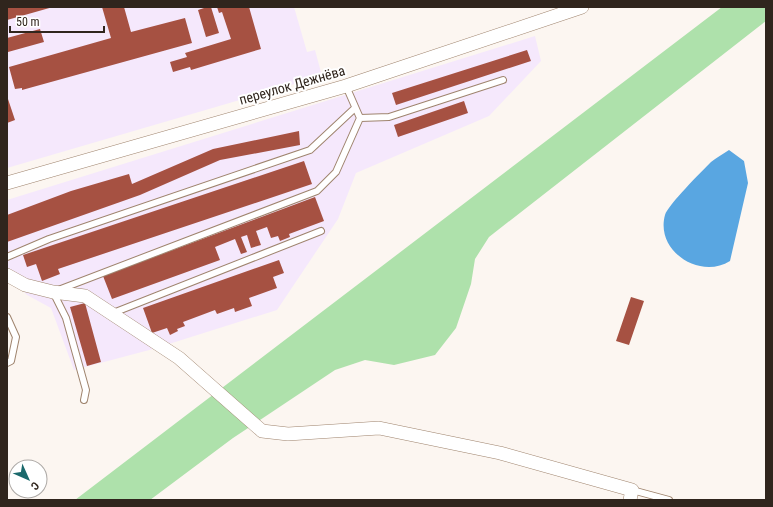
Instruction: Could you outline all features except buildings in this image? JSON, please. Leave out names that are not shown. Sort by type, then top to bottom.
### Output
[{"type":"street","name":"переулок Дежнёва","points":[[7,183],[346,86],[582,7]]},
{"type":"street","points":[[7,275],[25,285],[54,292],[85,296],[113,313],[179,358],[262,431],[288,434],[379,428],[500,453],[631,495]]},
{"type":"lane","points":[[360,118],[389,117],[503,80]]},
{"type":"lane","points":[[346,86],[360,118]]},
{"type":"lane","points":[[7,257],[49,239],[310,150],[355,108]]},
{"type":"lane","points":[[84,400],[86,390],[68,325],[54,292],[317,191],[336,172],[360,118]]},
{"type":"lane","points":[[113,313],[321,231]]},
{"type":"lane","points":[[7,317],[16,337],[11,361],[7,363]]},
{"type":"lane","points":[[631,495],[669,500]]},
{"type":"shaded area","points":[[7,7],[294,7],[307,52],[315,50],[322,76],[7,168]]},
{"type":"shaded area","points":[[535,36],[541,61],[489,116],[356,173],[338,219],[277,310],[153,349],[74,370],[51,308],[27,295],[7,274],[7,200]]},
{"type":"green space","points":[[722,7],[766,7],[766,21],[489,237],[475,259],[471,284],[456,328],[435,355],[394,365],[365,360],[335,370],[233,438],[150,500],[75,500]]},
{"type":"water","points":[[729,150],[744,161],[748,183],[730,261],[718,266],[706,267],[694,264],[682,259],[673,250],[667,240],[664,228],[665,215],[678,196],[693,180],[713,160]]}]
